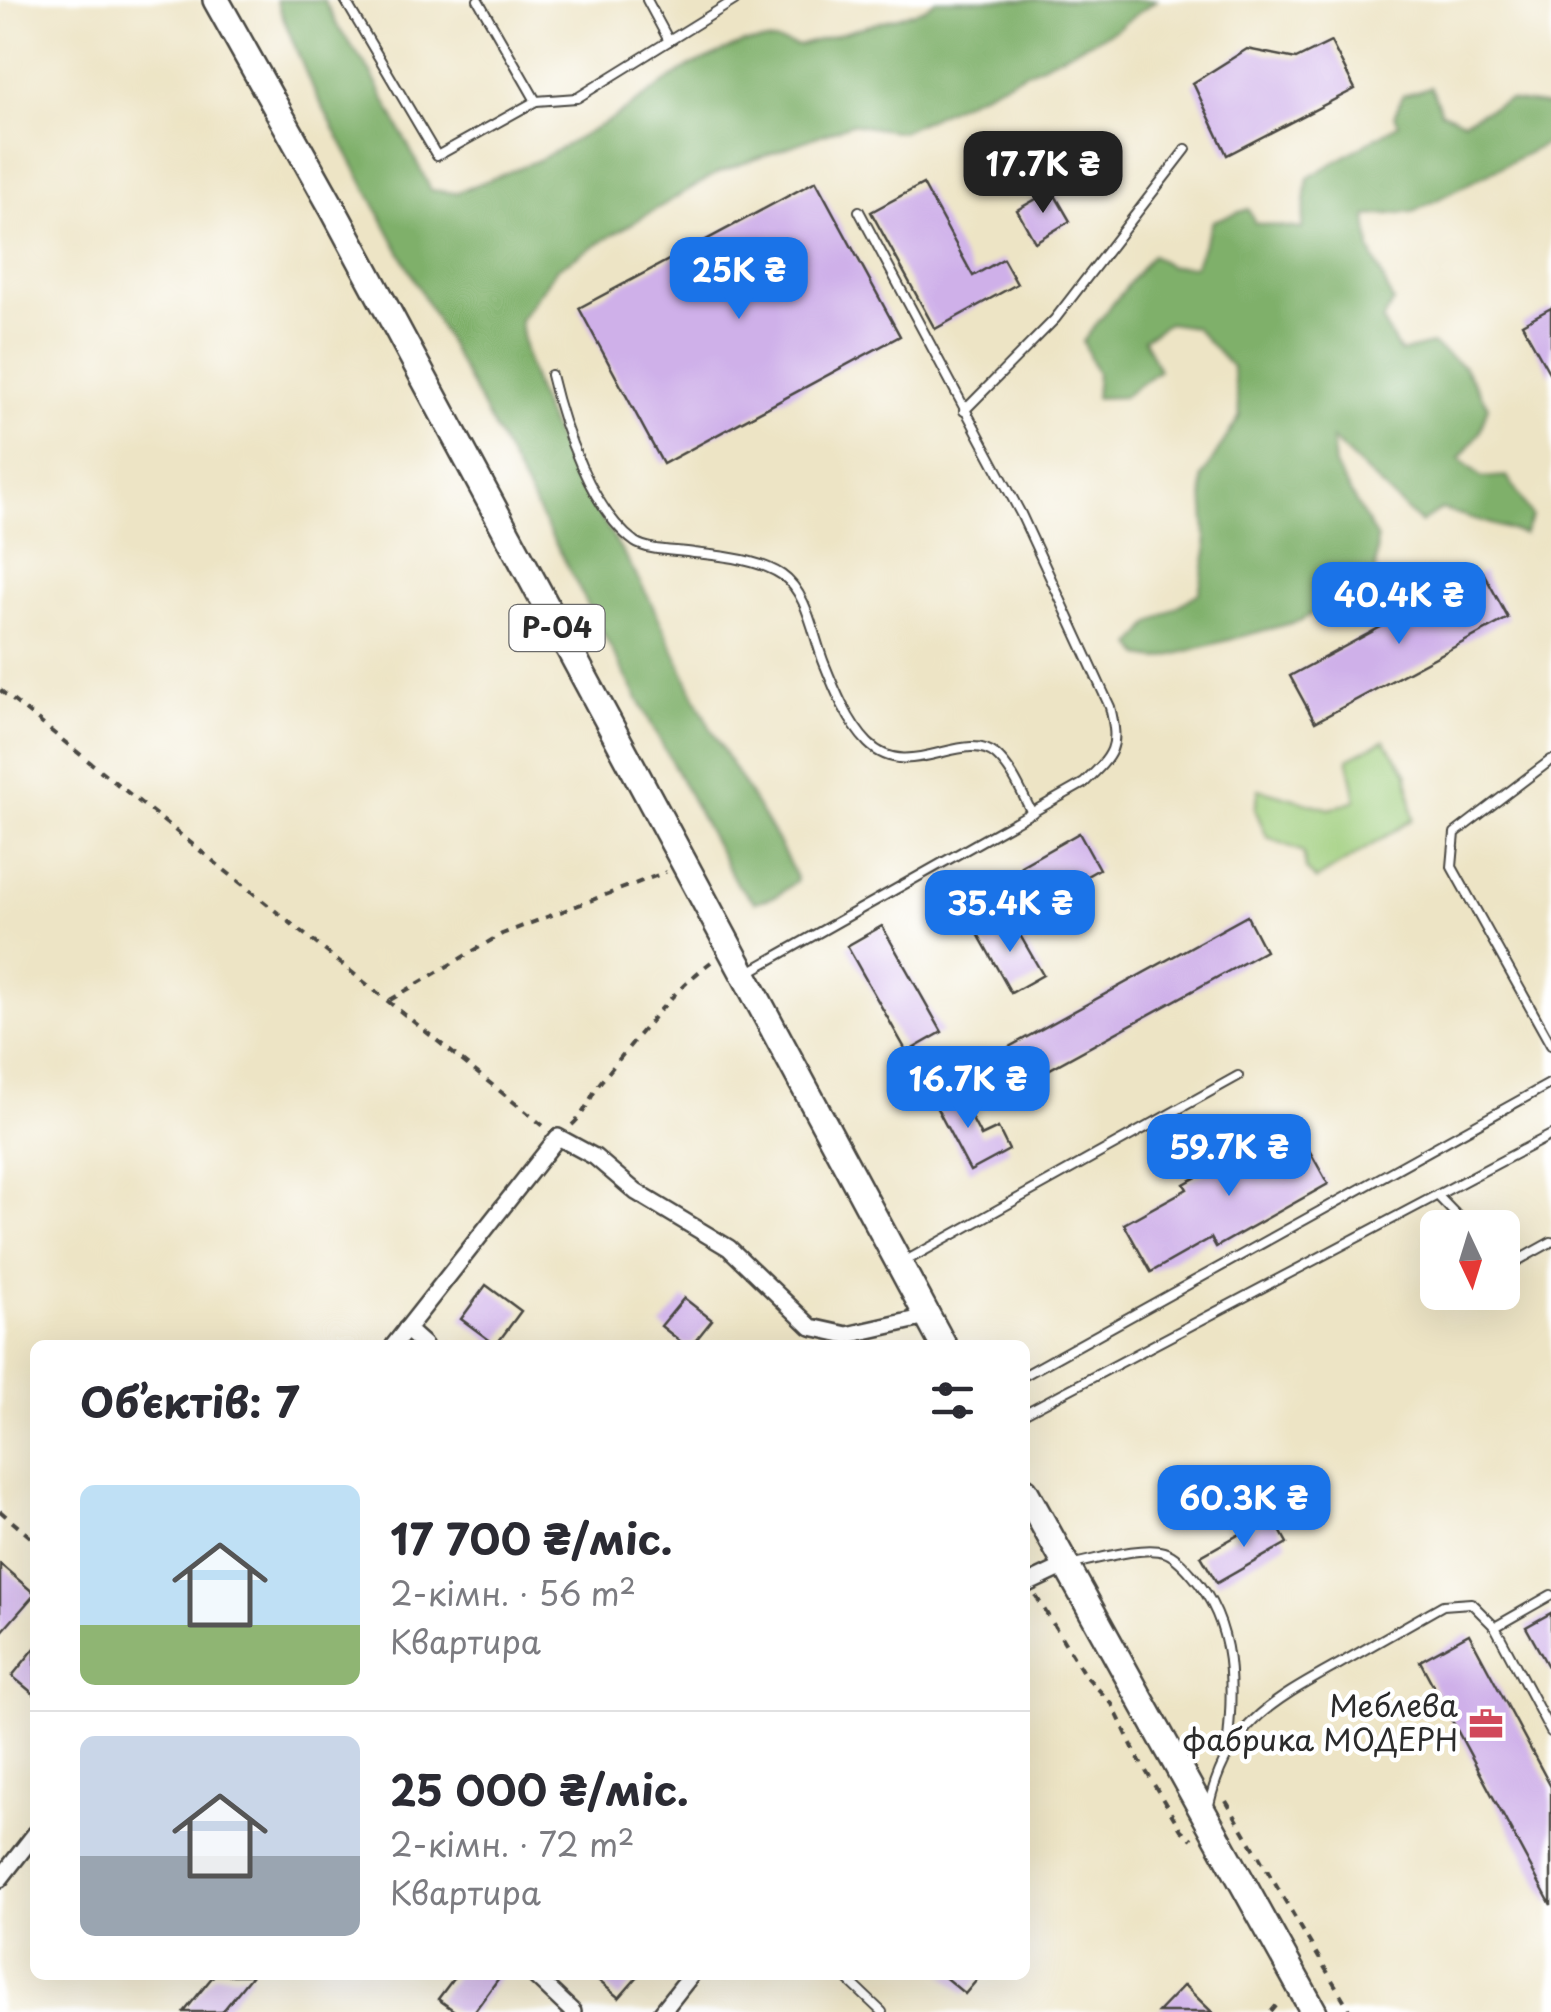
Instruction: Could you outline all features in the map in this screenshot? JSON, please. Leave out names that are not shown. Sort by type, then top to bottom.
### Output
[{"type":"main road","name":"Р-04","points":[[216,0],[334,211],[940,1340]]},
{"type":"main road","points":[[1030,1500],[1314,2012]]},
{"type":"street","points":[[398,1340],[558,1138],[595,1157],[636,1192],[729,1248],[811,1327],[847,1335],[928,1317]]},
{"type":"street","points":[[406,1329],[418,1340]]},
{"type":"street","points":[[1030,1583],[1067,1566]]},
{"type":"street","points":[[0,1879],[30,1840]]},
{"type":"street","points":[[539,1980],[573,2012]]},
{"type":"street","points":[[662,2012],[687,1980]]},
{"type":"lane","points":[[345,0],[436,156],[536,101],[577,98],[735,0]]},
{"type":"lane","points":[[478,0],[536,101]]},
{"type":"lane","points":[[647,0],[669,40]]},
{"type":"lane","points":[[964,410],[1055,319],[1186,148]]},
{"type":"lane","points":[[743,975],[1084,783],[1112,757],[1117,734],[1110,706],[1021,514],[859,211]]},
{"type":"lane","points":[[551,375],[572,449],[612,520],[638,544],[753,563],[782,575],[797,592],[831,679],[868,744],[896,759],[922,759],[966,747],[994,752],[1010,770],[1032,813]]},
{"type":"lane","points":[[1551,760],[1455,833],[1452,867],[1551,1046]]},
{"type":"lane","points":[[896,1262],[1238,1076]]},
{"type":"lane","points":[[1030,1372],[1551,1083]]},
{"type":"lane","points":[[1030,1410],[1551,1135]]},
{"type":"lane","points":[[1438,1195],[1452,1210]]},
{"type":"lane","points":[[1520,1259],[1551,1242]]},
{"type":"lane","points":[[1067,1566],[1128,1553],[1163,1551],[1184,1566],[1204,1589],[1231,1654],[1232,1702],[1227,1751],[1214,1780],[1206,1820]]},
{"type":"lane","points":[[1495,1627],[1551,1595]]},
{"type":"lane","points":[[1227,1751],[1274,1700],[1443,1605],[1471,1603],[1495,1627],[1551,1732]]},
{"type":"lane","points":[[847,1980],[882,2012]]},
{"type":"path","points":[[0,690],[558,1138],[582,1116],[600,1083],[661,1008],[729,949]]},
{"type":"path","points":[[388,1001],[502,934],[684,864]]},
{"type":"path","points":[[0,1511],[30,1537]]},
{"type":"path","points":[[1030,1591],[1084,1674],[1112,1704],[1137,1756],[1181,1830],[1200,1847],[1230,1864]]},
{"type":"path","points":[[1214,1780],[1351,2012]]},
{"type":"green space","points":[[276,0],[324,0],[371,73],[431,190],[456,193],[541,159],[614,118],[688,67],[743,43],[774,41],[798,46],[922,10],[936,0],[1156,0],[1115,30],[901,132],[851,124],[717,173],[557,268],[520,320],[536,390],[566,457],[650,600],[710,727],[797,880],[777,896],[755,902],[736,883],[310,83]]},
{"type":"green space","points":[[1431,87],[1441,112],[1464,121],[1508,100],[1551,106],[1551,141],[1413,212],[1367,216],[1370,249],[1393,302],[1382,321],[1400,352],[1431,344],[1463,366],[1488,406],[1480,432],[1460,459],[1482,478],[1507,476],[1532,516],[1524,534],[1442,509],[1420,523],[1332,439],[1335,466],[1377,539],[1375,579],[1299,621],[1158,659],[1141,656],[1133,645],[1151,623],[1199,593],[1207,551],[1202,477],[1240,416],[1232,367],[1194,327],[1168,323],[1144,339],[1159,370],[1123,397],[1095,398],[1097,374],[1083,341],[1152,255],[1169,266],[1195,266],[1213,221],[1248,209],[1255,223],[1302,229],[1308,178],[1399,124],[1394,116],[1403,95]]},
{"type":"green space","points":[[1384,740],[1407,773],[1413,819],[1316,880],[1306,869],[1303,852],[1267,837],[1255,809],[1259,789],[1330,809],[1356,800],[1348,759]]},
{"type":"building","points":[[1331,42],[1355,89],[1227,155],[1193,83],[1247,49],[1296,59]]},
{"type":"building","points":[[816,181],[900,336],[663,464],[579,308]]},
{"type":"building","points":[[923,184],[973,276],[1003,259],[1017,284],[935,329],[871,212]]},
{"type":"building","points":[[1052,190],[1070,221],[1035,242],[1017,210]]},
{"type":"building","points":[[1551,308],[1551,376],[1522,324]]},
{"type":"building","points":[[1483,572],[1508,618],[1315,722],[1290,676]]},
{"type":"building","points":[[1079,833],[1099,869],[1041,902],[1021,866]]},
{"type":"building","points":[[1009,916],[1043,975],[1011,993],[978,934]]},
{"type":"building","points":[[1247,916],[1265,951],[1028,1081],[1009,1047]]},
{"type":"building","points":[[882,926],[942,1032],[907,1052],[847,946]]},
{"type":"building","points":[[954,1085],[981,1136],[998,1128],[1009,1150],[970,1171],[931,1097]]},
{"type":"building","points":[[1294,1123],[1328,1184],[1216,1247],[1211,1238],[1151,1272],[1124,1224],[1187,1189],[1184,1184]]},
{"type":"building","points":[[486,1285],[521,1311],[500,1340],[489,1340],[461,1319]]},
{"type":"building","points":[[684,1298],[712,1320],[696,1340],[679,1340],[661,1326]]},
{"type":"building","points":[[1272,1516],[1287,1543],[1217,1583],[1201,1556]]},
{"type":"building","points":[[0,1564],[30,1590],[30,1600],[0,1634]]},
{"type":"building","points":[[1551,1613],[1551,1672],[1526,1627]]},
{"type":"building","name":"Меблева фабрика МОДЕРН","points":[[1469,1634],[1551,1787],[1551,1905],[1420,1661]]},
{"type":"building","points":[[30,1654],[30,1691],[12,1676]]},
{"type":"building","points":[[210,1980],[248,1980],[222,2012],[184,2012]]},
{"type":"building","points":[[452,1980],[497,1980],[474,2012],[456,2012],[438,1999]]},
{"type":"building","points":[[598,1980],[635,1980],[619,1998]]},
{"type":"building","points":[[948,1980],[977,1980],[965,1994]]},
{"type":"building","points":[[1184,1985],[1212,2012],[1158,2012]]},
{"type":"place","name":"Меблева фабрика МОДЕРН","points":[[1486,1724]]}]
